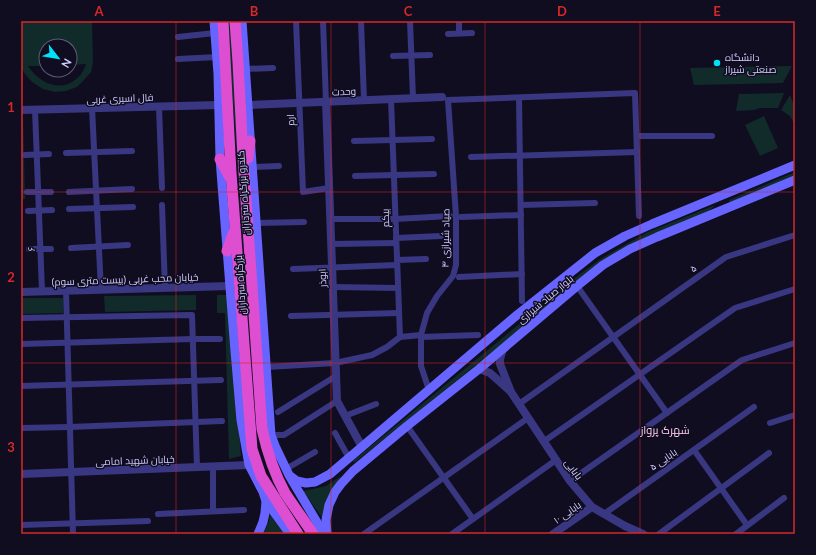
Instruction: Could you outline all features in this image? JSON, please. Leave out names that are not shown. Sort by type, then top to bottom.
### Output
[{"type":"highway","name":"بزرگراه سرداران","points":[[222,21],[221,59],[252,449],[261,476],[298,534]]},
{"type":"highway","name":"بزرگراه سرداران","points":[[235,21],[244,180],[262,429],[275,472],[285,492],[313,534]]},
{"type":"highway","points":[[237,46],[245,72]]},
{"type":"highway","points":[[218,74],[221,59]]},
{"type":"highway","points":[[244,180],[250,141]]},
{"type":"highway","points":[[220,159],[231,182]]},
{"type":"highway","points":[[227,251],[235,227]]},
{"type":"highway","points":[[238,276],[251,275]]},
{"type":"highway","points":[[235,351],[245,368]]},
{"type":"highway","points":[[242,429],[248,402]]},
{"type":"highway","points":[[261,416],[271,435]]},
{"type":"main road","points":[[214,21],[221,59]]},
{"type":"main road","name":"کندرو بزرگراه سرداران","points":[[242,21],[271,435],[288,472]]},
{"type":"main road","name":"کندرو بزرگراه سرداران","points":[[218,74],[220,159],[242,429],[249,465],[266,501]]},
{"type":"main road","name":"بلوار صیاد شیرازی","points":[[288,472],[297,481],[306,483],[315,482],[330,474],[517,316],[596,253],[632,233],[795,165]]},
{"type":"main road","name":"بلوار صیاد شیرازی","points":[[327,534],[326,520],[329,505],[341,484],[353,471],[479,369],[603,265],[630,249],[657,237],[795,180]]},
{"type":"main road","points":[[715,198],[720,211]]},
{"type":"main road","points":[[347,460],[346,467],[353,471]]},
{"type":"main road","points":[[288,472],[324,534]]},
{"type":"main road","points":[[258,534],[263,522],[266,501]]},
{"type":"main road","points":[[266,501],[290,534]]},
{"type":"street","name":"ارم","points":[[296,21],[303,192],[329,188]]},
{"type":"street","points":[[323,21],[326,102]]},
{"type":"street","points":[[362,21],[364,100]]},
{"type":"street","points":[[410,21],[413,98]]},
{"type":"street","points":[[459,21],[459,33]]},
{"type":"street","points":[[178,37],[215,33]]},
{"type":"street","points":[[448,34],[472,33]]},
{"type":"street","points":[[393,56],[430,55]]},
{"type":"street","points":[[178,59],[221,59]]},
{"type":"street","points":[[245,72],[272,68]]},
{"type":"street","points":[[445,99],[519,98],[635,93],[639,216]]},
{"type":"street","name":"وحدت","points":[[248,105],[413,98],[445,99]]},
{"type":"street","points":[[519,98],[522,302]]},
{"type":"street","name":"بیکم","points":[[391,99],[400,336]]},
{"type":"street","name":"صیاد شیرازی ۴","points":[[429,390],[421,366],[421,336],[426,313],[453,276],[456,265],[456,216],[445,99]]},
{"type":"street","name":"ابوذر","points":[[326,102],[337,401],[362,447]]},
{"type":"street","name":"فال اسیری غربی","points":[[21,110],[219,105]]},
{"type":"street","points":[[159,106],[162,188]]},
{"type":"street","points":[[92,108],[101,290]]},
{"type":"street","name":"۶","points":[[35,110],[42,291]]},
{"type":"street","points":[[637,136],[712,136]]},
{"type":"street","points":[[354,141],[432,139]]},
{"type":"street","points":[[66,153],[132,151]]},
{"type":"street","points":[[471,157],[637,152]]},
{"type":"street","points":[[26,155],[49,154]]},
{"type":"street","points":[[252,167],[279,166]]},
{"type":"street","points":[[355,176],[434,174]]},
{"type":"street","points":[[69,192],[132,189]]},
{"type":"street","points":[[27,192],[51,192]]},
{"type":"street","points":[[521,205],[595,203]]},
{"type":"street","points":[[162,205],[166,288]]},
{"type":"street","points":[[69,209],[133,207]]},
{"type":"street","points":[[28,211],[52,210]]},
{"type":"street","points":[[461,217],[521,215]]},
{"type":"street","points":[[330,219],[395,219],[450,216]]},
{"type":"street","points":[[256,223],[304,222]]},
{"type":"street","name":"۵","points":[[519,404],[726,256],[795,235]]},
{"type":"street","points":[[331,244],[441,236]]},
{"type":"street","points":[[71,248],[128,245]]},
{"type":"street","points":[[29,249],[51,249]]},
{"type":"street","points":[[293,269],[332,268],[426,259]]},
{"type":"street","points":[[459,277],[522,274]]},
{"type":"street","name":"خیابان محب غربی (بیست متری سوم)","points":[[21,292],[230,286]]},
{"type":"street","points":[[577,286],[667,413]]},
{"type":"street","points":[[333,287],[398,288]]},
{"type":"street","points":[[543,442],[734,308],[795,289]]},
{"type":"street","points":[[66,291],[73,534]]},
{"type":"street","points":[[291,316],[399,313]]},
{"type":"street","points":[[21,318],[192,315],[197,467]]},
{"type":"street","points":[[267,367],[335,363],[372,355],[387,347],[400,336],[478,335]]},
{"type":"street","points":[[21,344],[193,338],[220,339]]},
{"type":"street","points":[[570,481],[742,360],[795,343]]},
{"type":"street","name":"بابایی","points":[[503,348],[500,364],[511,392],[570,481],[592,507],[642,534]]},
{"type":"street","name":"بابایی","points":[[479,369],[490,373],[511,392]]},
{"type":"street","points":[[278,412],[336,376]]},
{"type":"street","points":[[21,386],[221,380]]},
{"type":"street","points":[[271,435],[284,435],[337,401]]},
{"type":"street","points":[[345,416],[376,404]]},
{"type":"street","name":"بابایی ۵","points":[[604,514],[754,407]]},
{"type":"street","points":[[770,423],[795,415]]},
{"type":"street","points":[[364,534],[528,418]]},
{"type":"street","points":[[21,428],[222,421]]},
{"type":"street","points":[[407,426],[473,519]]},
{"type":"street","points":[[335,433],[347,460]]},
{"type":"street","points":[[694,450],[747,525]]},
{"type":"street","points":[[288,472],[315,452]]},
{"type":"street","points":[[658,534],[769,453]]},
{"type":"street","points":[[452,534],[556,460]]},
{"type":"street","name":"خیابان شهید امامی","points":[[21,474],[249,465]]},
{"type":"street","points":[[213,467],[213,511]]},
{"type":"street","points":[[736,534],[784,498]]},
{"type":"street","name":"بابایی ۱۰","points":[[553,534],[592,507]]},
{"type":"street","points":[[158,514],[244,510]]},
{"type":"street","points":[[21,525],[148,521]]},
{"type":"green space","points":[[21,21],[92,21],[93,62],[91,72],[77,87],[66,91],[55,92],[43,89],[32,82],[21,67]]},
{"type":"green space","points":[[227,21],[231,21],[244,239],[242,226]]},
{"type":"green space","points":[[792,66],[783,83],[694,85],[690,68]]},
{"type":"green space","points":[[784,93],[778,108],[760,108],[754,110],[736,111],[739,94]]},
{"type":"green space","points":[[790,95],[795,108],[795,125],[790,116],[781,110]]},
{"type":"green space","points":[[764,116],[778,148],[760,156],[745,125]]},
{"type":"green space","points":[[21,118],[23,118],[25,199],[21,199]]},
{"type":"green space","points":[[795,172],[795,176],[730,203],[729,200]]},
{"type":"green space","points":[[715,205],[708,212],[628,247],[507,340],[354,463],[353,461],[580,274],[602,258],[646,233]]},
{"type":"green space","points":[[196,295],[196,310],[105,312],[104,296]]},
{"type":"green space","points":[[217,295],[228,295],[241,456],[229,459],[225,313],[217,313]]},
{"type":"green space","points":[[21,298],[63,298],[63,313],[21,314]]},
{"type":"green space","points":[[341,476],[327,500],[323,519],[303,491],[326,486]]},
{"type":"green space","points":[[270,513],[287,534],[263,534],[269,521]]},
{"type":"place","name":"دانشگاه صنعتی شیراز","points":[[717,63]]},
{"type":"district","name":"شهرک پرواز","points":[[665,430]]}]
